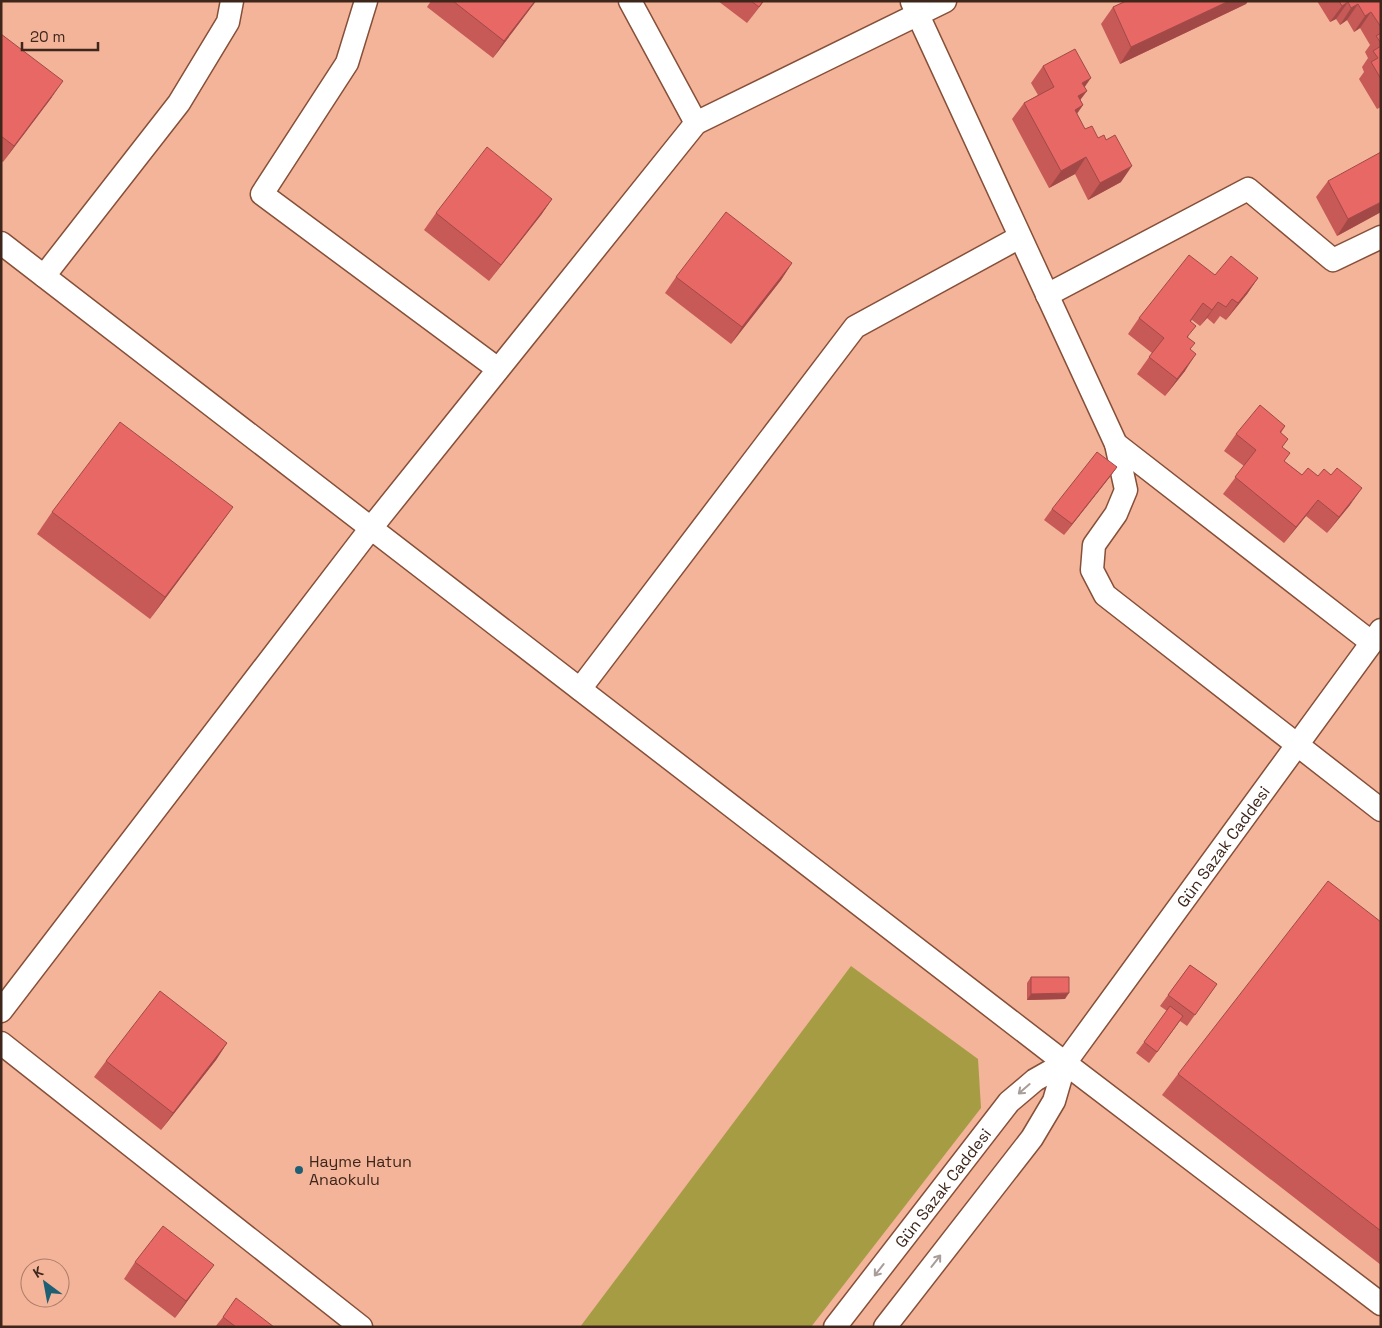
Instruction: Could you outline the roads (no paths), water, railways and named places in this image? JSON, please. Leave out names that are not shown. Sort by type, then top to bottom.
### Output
[{"type":"street","points":[[44,276],[179,102],[228,22],[232,1]]},
{"type":"street","points":[[366,1],[347,64],[262,194],[498,369]]},
{"type":"street","points":[[630,1],[696,123]]},
{"type":"street","points":[[1,1011],[371,528],[696,123],[914,8],[945,1]]},
{"type":"street","points":[[914,8],[1116,444],[1126,490],[1116,514],[1094,545],[1092,570],[1105,595],[1381,810]]},
{"type":"street","points":[[1047,295],[1248,189],[1334,260],[1381,237]]},
{"type":"street","points":[[580,689],[856,328],[1020,237]]},
{"type":"street","points":[[1,243],[1065,1063],[1381,1304]]},
{"type":"street","points":[[1116,444],[1376,636]]},
{"type":"street","name":"Gün Sazak Caddesi","points":[[885,1327],[1032,1138],[1054,1101],[1065,1063],[1376,636]]},
{"type":"street","points":[[1,1043],[361,1327]]},
{"type":"street","name":"Gün Sazak Caddesi","points":[[835,1327],[1009,1102],[1035,1080],[1065,1063]]},
{"type":"place","name":"Hayme Hatun Anaokulu","points":[[299,1170]]}]
